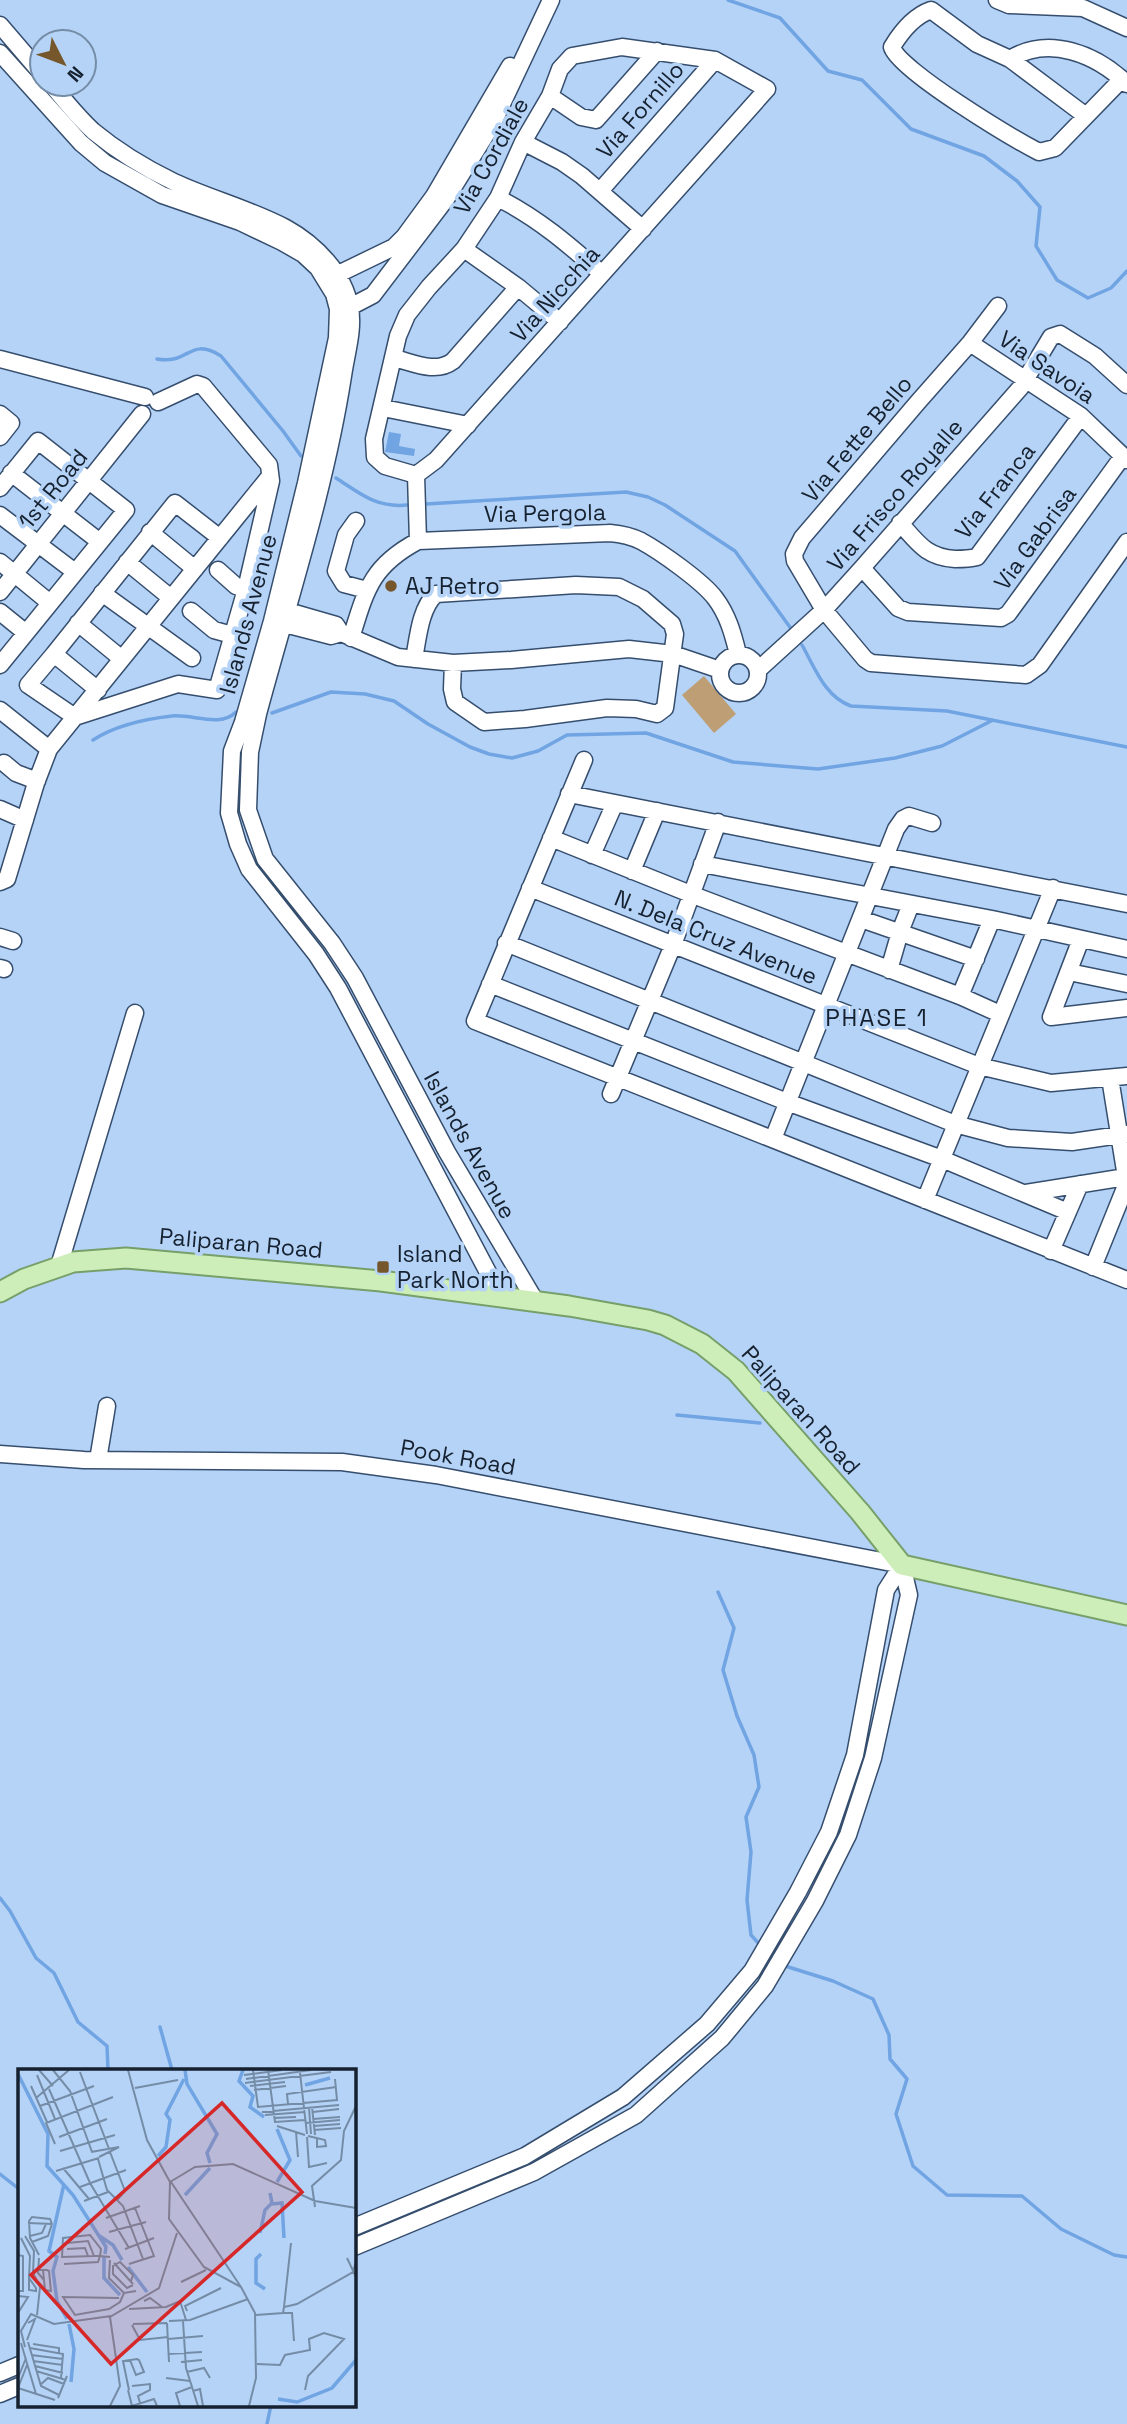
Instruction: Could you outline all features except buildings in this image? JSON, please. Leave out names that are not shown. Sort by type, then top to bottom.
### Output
[{"type":"main road","name":"Paliparan Road","points":[[0,1292],[24,1279],[59,1266],[93,1259],[126,1258],[381,1281],[536,1302],[665,1325],[702,1344],[750,1385],[860,1512],[902,1565]]},
{"type":"main road","points":[[902,1565],[1127,1615]]},
{"type":"street","points":[[344,308],[373,295],[496,87],[539,23],[551,0]]},
{"type":"street","points":[[997,0],[1009,5],[1083,8],[1127,28]]},
{"type":"street","points":[[1010,59],[1024,51],[1052,47],[1081,54],[1124,81],[1055,148],[1040,152],[926,80],[894,55],[892,47],[921,14],[931,10],[977,44],[1010,59],[1086,116]]},
{"type":"street","points":[[0,25],[28,58]]},
{"type":"street","name":"Via Cordiale","points":[[416,475],[385,466],[375,457],[374,439],[398,336],[407,315],[464,249],[498,198],[523,142],[550,96],[561,69],[572,56],[621,47],[715,60],[767,89]]},
{"type":"street","points":[[550,96],[581,117],[596,120],[657,51]]},
{"type":"street","name":"Islands Avenue","points":[[0,53],[73,135],[105,163],[162,195],[240,222],[282,242],[303,254],[331,277]]},
{"type":"street","name":"Via Fornillo","points":[[600,191],[715,60]]},
{"type":"street","name":"Via Nicchia","points":[[416,475],[436,460],[468,425],[767,89]]},
{"type":"street","name":"Islands Avenue","points":[[64,98],[94,131],[173,182],[241,207],[288,229],[308,242],[331,277],[334,294],[351,325],[324,472],[279,616],[232,751],[229,813],[249,869],[316,954],[338,988],[501,1297]]},
{"type":"street","points":[[523,142],[562,162],[643,229]]},
{"type":"street","points":[[498,198],[552,230],[602,274]]},
{"type":"street","points":[[464,249],[518,287],[560,322]]},
{"type":"street","points":[[331,277],[399,252]]},
{"type":"street","points":[[394,358],[432,368],[444,368],[518,287]]},
{"type":"street","name":"Via Fette Bello","points":[[998,306],[970,343],[918,401],[796,548],[794,561],[824,610],[871,663],[1026,675],[1040,665],[1127,542]]},
{"type":"street","name":"Via Frisco Royalle","points":[[758,670],[824,610],[862,568],[1027,379],[1051,337],[1060,334],[1095,356],[1127,385]]},
{"type":"street","name":"Via Savoia","points":[[970,343],[1081,416],[1125,458]]},
{"type":"street","points":[[0,359],[152,399],[197,384],[203,386],[269,465],[271,474],[246,589],[217,690],[178,684],[75,718]]},
{"type":"street","name":"1st Road","points":[[0,592],[142,414],[153,415],[159,410],[152,399]]},
{"type":"street","points":[[383,408],[468,425]]},
{"type":"street","points":[[0,414],[11,423],[0,437]]},
{"type":"street","name":"Via Franca","points":[[900,523],[927,552],[940,558],[977,557],[1081,416]]},
{"type":"street","points":[[0,488],[38,441],[126,510],[0,665]]},
{"type":"street","name":"Via Gabrisa","points":[[862,568],[898,608],[908,612],[1001,618],[1007,614],[1125,458]]},
{"type":"street","points":[[11,473],[100,542]]},
{"type":"street","points":[[0,882],[7,879],[6,857],[24,820],[49,750],[271,474]]},
{"type":"street","points":[[416,475],[418,541]]},
{"type":"street","points":[[75,718],[28,685],[150,532],[175,503],[220,538]]},
{"type":"street","points":[[0,515],[75,572]]},
{"type":"street","points":[[356,521],[346,535],[336,571],[344,584],[367,590]]},
{"type":"street","points":[[150,532],[195,569]]},
{"type":"street","name":"Via Pergola","points":[[346,636],[367,590],[386,561],[398,551],[418,541],[624,534],[641,541],[704,586],[723,611],[738,654]]},
{"type":"street","points":[[0,562],[50,603]]},
{"type":"street","points":[[127,562],[171,598]]},
{"type":"street","points":[[218,570],[236,586],[246,589]]},
{"type":"street","points":[[414,659],[429,601],[436,594],[576,585],[619,587],[643,599],[672,624],[675,634],[666,708],[657,714],[636,709],[607,708],[484,722],[455,702],[452,689],[453,663]]},
{"type":"street","points":[[102,593],[192,658]]},
{"type":"street","points":[[191,611],[214,630],[232,635]]},
{"type":"street","points":[[0,612],[26,633]]},
{"type":"street","points":[[279,616],[331,636],[346,636],[398,657],[414,659],[453,663],[629,649],[673,654],[720,670]]},
{"type":"street","name":"Islands Avenue","points":[[279,616],[250,752],[248,810],[256,837],[265,859],[332,943],[355,978],[447,1152],[536,1302]]},
{"type":"street","points":[[78,623],[122,659]]},
{"type":"street","points":[[54,654],[98,690]]},
{"type":"street","points":[[738,654],[753,660],[758,670],[755,684],[748,691],[739,693],[724,686],[720,670],[726,659],[738,654]]},
{"type":"street","points":[[3,719],[49,750]]},
{"type":"street","points":[[583,760],[475,1021],[1127,1280]]},
{"type":"street","points":[[4,763],[16,773],[37,781]]},
{"type":"street","points":[[569,794],[1127,904]]},
{"type":"street","points":[[592,855],[615,803]]},
{"type":"street","points":[[0,809],[24,820]]},
{"type":"street","points":[[632,871],[657,811]]},
{"type":"street","points":[[772,1139],[896,829],[906,817],[932,823]]},
{"type":"street","points":[[611,1094],[693,895],[718,822]]},
{"type":"street","points":[[551,838],[960,996],[1000,1014]]},
{"type":"street","points":[[702,864],[992,919],[1127,949]]},
{"type":"street","name":"N. Dela Cruz Avenue","points":[[530,888],[979,1066],[1051,1083],[1127,1076]]},
{"type":"street","points":[[925,1200],[1053,888]]},
{"type":"street","points":[[889,970],[900,932],[912,904]]},
{"type":"street","points":[[860,919],[976,959]]},
{"type":"street","points":[[960,996],[992,919]]},
{"type":"street","points":[[1081,939],[1051,1017],[1127,1008]]},
{"type":"street","points":[[506,943],[955,1124],[1008,1138],[1072,1142],[1123,1135]]},
{"type":"street","points":[[1069,972],[1127,984]]},
{"type":"street","points":[[490,984],[787,1102],[942,1159],[1068,1212]]},
{"type":"street","points":[[59,1266],[135,1013]]},
{"type":"street","points":[[1093,1267],[1126,1184],[1123,1135],[1110,1078]]},
{"type":"street","points":[[1026,1193],[1080,1184],[1126,1184]]},
{"type":"street","points":[[1051,1251],[1080,1184]]},
{"type":"street","points":[[97,1460],[107,1406]]},
{"type":"street","name":"Pook Road","points":[[0,1454],[97,1460],[342,1462],[410,1471],[902,1565]]},
{"type":"street","points":[[355,2227],[525,2156],[623,2097],[707,2024],[752,1971],[829,1832],[855,1755],[886,1590],[902,1565]]},
{"type":"street","points":[[355,2247],[534,2172],[636,2115],[722,2038],[765,1986],[816,1901],[848,1835],[873,1758],[909,1595],[902,1565]]},
{"type":"street","points":[[855,1755],[873,1758]]},
{"type":"street","points":[[0,2373],[18,2365]]},
{"type":"street","points":[[0,2394],[18,2386]]},
{"type":"shaded area","points":[[704,676],[736,714],[714,733],[682,695]]},
{"type":"water","points":[[389,432],[401,434],[399,446],[415,449],[414,456],[385,452]]},
{"type":"waterway","points":[[728,0],[780,18],[828,71],[862,80],[911,129],[984,156],[1017,181],[1040,207],[1036,246],[1057,280],[1088,298],[1111,288],[1127,271]]},
{"type":"waterway","points":[[157,359],[168,360],[202,349],[221,356],[301,456]]},
{"type":"waterway","points":[[336,478],[378,502],[407,505]]},
{"type":"waterway","points":[[426,504],[626,492],[648,497],[665,505],[735,551],[792,630]]},
{"type":"waterway","points":[[802,645],[827,689],[851,706],[947,711],[1127,747]]},
{"type":"waterway","points":[[272,713],[331,692],[365,694],[394,701],[470,747],[512,758],[538,751],[567,735],[646,733],[733,762],[818,769],[895,758],[942,746],[993,720]]},
{"type":"waterway","points":[[93,740],[121,727],[152,719],[180,716],[214,720],[230,717],[236,712]]},
{"type":"waterway","points":[[677,1415],[760,1423]]},
{"type":"waterway","points":[[718,1592],[734,1628],[723,1670],[737,1716],[754,1755],[759,1787],[746,1817],[751,1852],[747,1900],[751,1935],[761,1946]]},
{"type":"waterway","points":[[0,1898],[36,1958],[54,1973],[78,2022],[107,2046],[108,2069]]},
{"type":"waterway","points":[[782,1965],[833,1981],[873,1999],[889,2035],[890,2059],[907,2079],[896,2114],[913,2166],[947,2195],[1022,2196],[1061,2229],[1114,2255],[1127,2257]]},
{"type":"waterway","points":[[160,2027],[172,2069]]},
{"type":"waterway","points":[[0,2174],[18,2188]]},
{"type":"waterway","points":[[267,2424],[271,2406]]},
{"type":"place","name":"AJ Retro","points":[[391,586]]},
{"type":"place","name":"Island Park North","points":[[383,1267]]},
{"type":"district","name":"PHASE 1","points":[[877,1017]]}]
